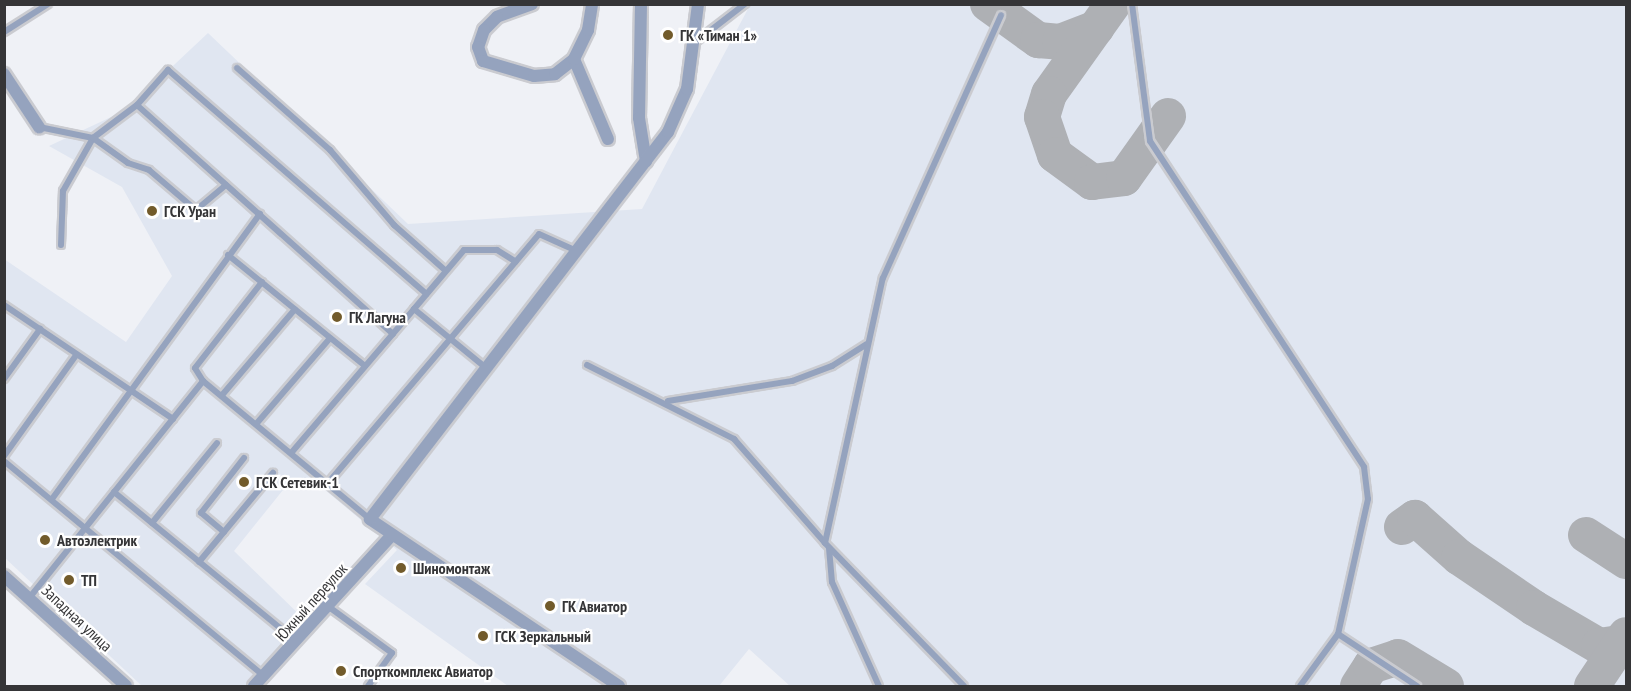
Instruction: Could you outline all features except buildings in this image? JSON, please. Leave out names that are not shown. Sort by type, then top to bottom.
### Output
[{"type":"street","points":[[532,4],[497,17],[484,30],[478,47],[483,61],[534,76],[555,74],[574,59],[588,30],[592,4]]},
{"type":"street","points":[[641,4],[639,118],[646,161]]},
{"type":"street","points":[[620,687],[390,537],[370,519],[669,132],[687,89],[698,4]]},
{"type":"street","points":[[574,59],[608,139]]},
{"type":"street","points":[[4,74],[39,127]]},
{"type":"street","name":"Южный переулок","points":[[254,687],[298,642],[390,537]]},
{"type":"street","name":"Западная улица","points":[[4,576],[30,597],[126,687]]},
{"type":"lane","points":[[4,32],[48,4]]},
{"type":"lane","points":[[693,44],[745,4]]},
{"type":"lane","points":[[1131,4],[1150,141],[1364,467],[1368,499],[1338,633],[1300,687]]},
{"type":"lane","points":[[879,687],[832,582],[827,545],[867,344],[883,278],[1001,15]]},
{"type":"lane","points":[[237,68],[330,150],[394,225],[446,271]]},
{"type":"lane","points":[[61,245],[63,191],[93,138],[137,105],[168,70],[427,294]]},
{"type":"lane","points":[[137,105],[393,334]]},
{"type":"lane","points":[[39,127],[93,138],[128,163],[149,170],[196,210],[226,185]]},
{"type":"lane","points":[[52,499],[129,389],[260,214]]},
{"type":"lane","points":[[328,483],[539,234],[577,251]]},
{"type":"lane","points":[[292,452],[464,250],[497,250],[516,262]]},
{"type":"lane","points":[[228,255],[365,366]]},
{"type":"lane","points":[[262,282],[195,368],[203,381],[223,394],[370,519]]},
{"type":"lane","points":[[4,305],[173,419]]},
{"type":"lane","points":[[223,394],[295,309]]},
{"type":"lane","points":[[414,309],[486,368]]},
{"type":"lane","points":[[4,379],[40,329]]},
{"type":"lane","points":[[257,423],[330,338]]},
{"type":"lane","points":[[667,401],[792,381],[832,366],[867,344]]},
{"type":"lane","points":[[4,456],[76,354]]},
{"type":"lane","points":[[587,365],[667,401],[734,439],[827,545],[964,687]]},
{"type":"lane","points":[[30,597],[203,381]]},
{"type":"lane","points":[[152,523],[217,443]]},
{"type":"lane","points":[[224,532],[201,513],[244,458]]},
{"type":"lane","points":[[4,461],[264,676]]},
{"type":"lane","points":[[199,562],[273,474]]},
{"type":"lane","points":[[114,492],[298,642]]},
{"type":"lane","points":[[328,607],[392,653],[368,687]]},
{"type":"lane","points":[[1338,633],[1417,687]]},
{"type":"shaded area","points":[[750,5],[1626,5],[1626,686],[790,686],[749,649],[719,686],[508,686],[365,584],[397,550],[312,479],[291,480],[234,551],[309,624],[245,686],[142,686],[5,558],[4,259],[126,342],[172,276],[122,187],[49,146],[126,110],[208,33],[408,224],[642,209]]},
{"type":"taxiway","points":[[988,4],[1038,40],[1060,42],[1096,28]]},
{"type":"taxiway","points":[[1113,4],[1049,94],[1042,117],[1055,155],[1092,182],[1124,178],[1168,116]]},
{"type":"taxiway","points":[[1402,527],[1415,518],[1459,557],[1534,608],[1599,646],[1621,643]]},
{"type":"taxiway","points":[[1586,535],[1626,561]]},
{"type":"taxiway","points":[[1592,686],[1626,635]]},
{"type":"taxiway","points":[[1358,686],[1371,666],[1398,657],[1446,686]]},
{"type":"place","name":"ГК «Тиман 1»","points":[[668,35]]},
{"type":"place","name":"ГСК Уран","points":[[152,211]]},
{"type":"place","name":"ГК Лагуна","points":[[337,317]]},
{"type":"place","name":"ГСК Сетевик-1","points":[[244,482]]},
{"type":"place","name":"Автоэлектрик","points":[[45,540]]},
{"type":"place","name":"Шиномонтаж","points":[[401,568]]},
{"type":"place","name":"ТП","points":[[69,580]]},
{"type":"place","name":"ГК Авиатор","points":[[550,606]]},
{"type":"place","name":"ГСК Зеркальный","points":[[483,636]]},
{"type":"place","name":"Спорткомплекс Авиатор","points":[[341,671]]}]
